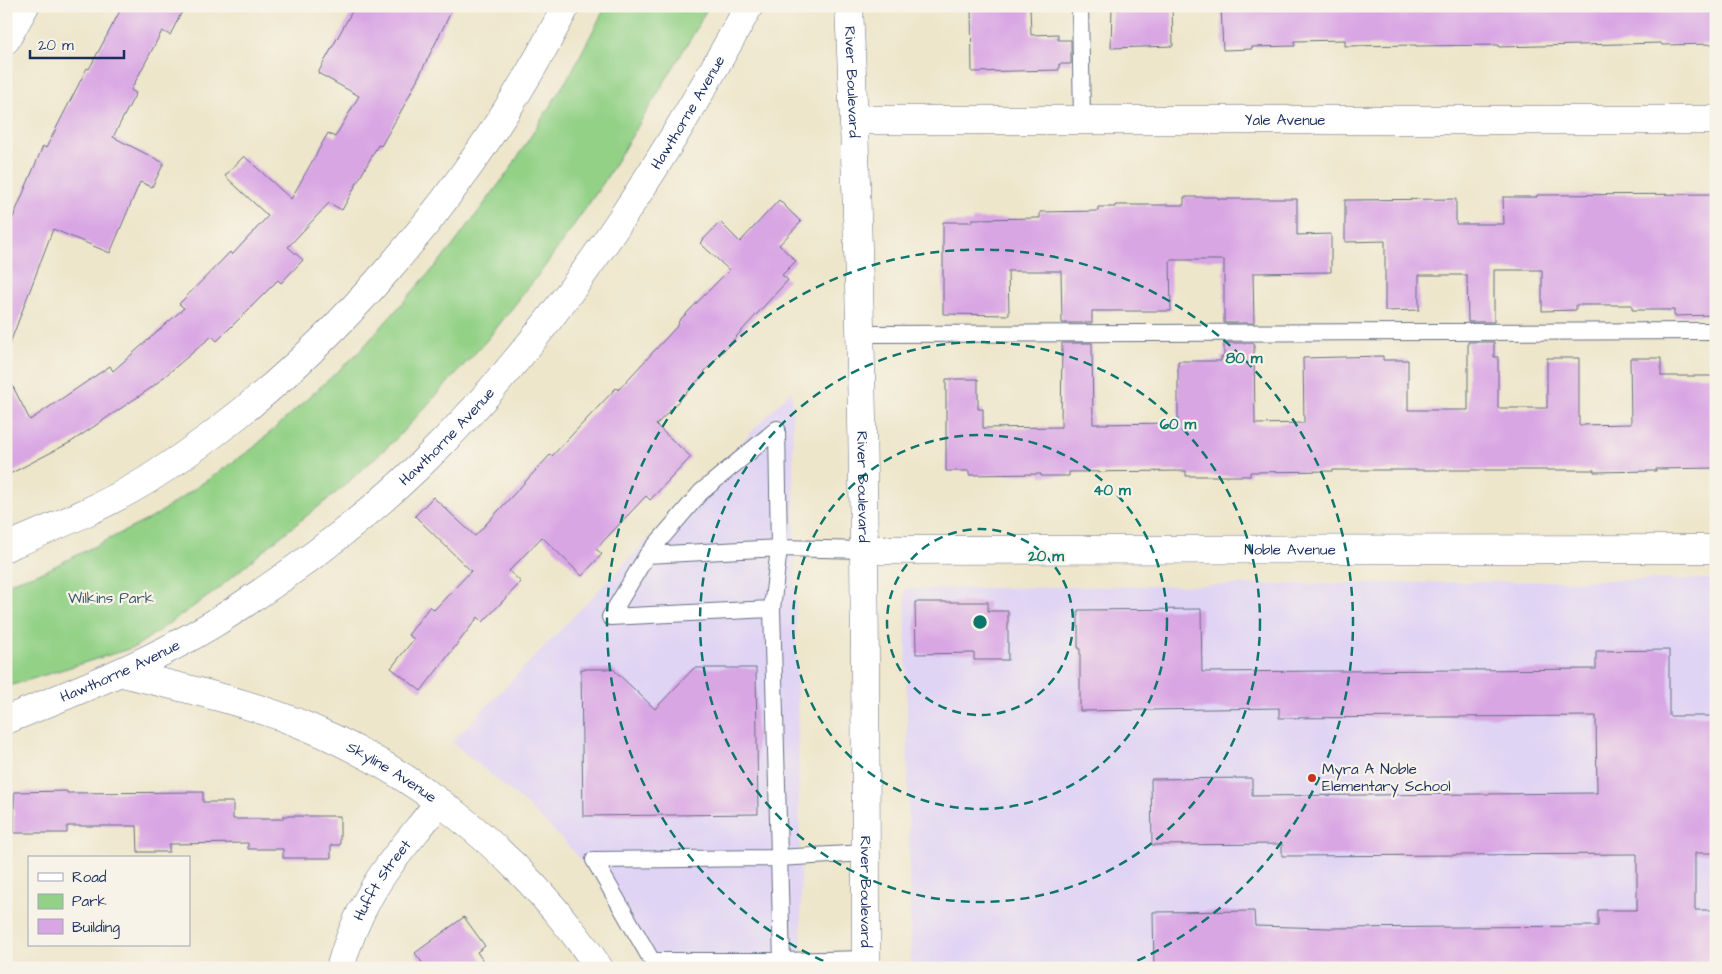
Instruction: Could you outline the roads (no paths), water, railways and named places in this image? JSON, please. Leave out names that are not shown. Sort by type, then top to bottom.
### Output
[{"type":"street","points":[[6,40],[24,6]]},
{"type":"street","points":[[6,547],[70,520],[145,481],[204,441],[268,390],[334,327],[396,260],[452,189],[504,114],[551,36],[566,6]]},
{"type":"street","name":"Hawthorne Avenue","points":[[6,720],[122,672],[211,625],[278,582],[336,539],[418,467],[474,410],[515,362],[582,276],[644,186],[701,93],[749,6]]},
{"type":"street","name":"River Boulevard","points":[[849,6],[854,120],[865,550],[866,963]]},
{"type":"street","name":"Yale Avenue","points":[[854,120],[1716,120]]},
{"type":"street","name":"Noble Avenue","points":[[865,550],[1716,549]]},
{"type":"street","name":"Skyline Avenue","points":[[122,672],[242,703],[308,727],[371,758],[439,802],[505,856],[553,907],[599,968]]},
{"type":"street","name":"Hufft Street","points":[[340,968],[350,936],[370,896],[388,868],[439,802]]},
{"type":"lane","points":[[1080,6],[1082,120]]},
{"type":"lane","points":[[860,334],[1716,331]]},
{"type":"lane","points":[[772,609],[610,617],[647,555],[701,492],[777,429],[779,548],[772,609],[781,964]]},
{"type":"lane","points":[[647,555],[779,548],[865,550]]},
{"type":"lane","points":[[866,853],[778,858],[594,860],[653,964],[866,963]]},
{"type":"place","name":"Myra A Noble Elementary School","points":[[1312,778]]},
{"type":"park label","name":"Wilkins Park","points":[[111,598]]}]
